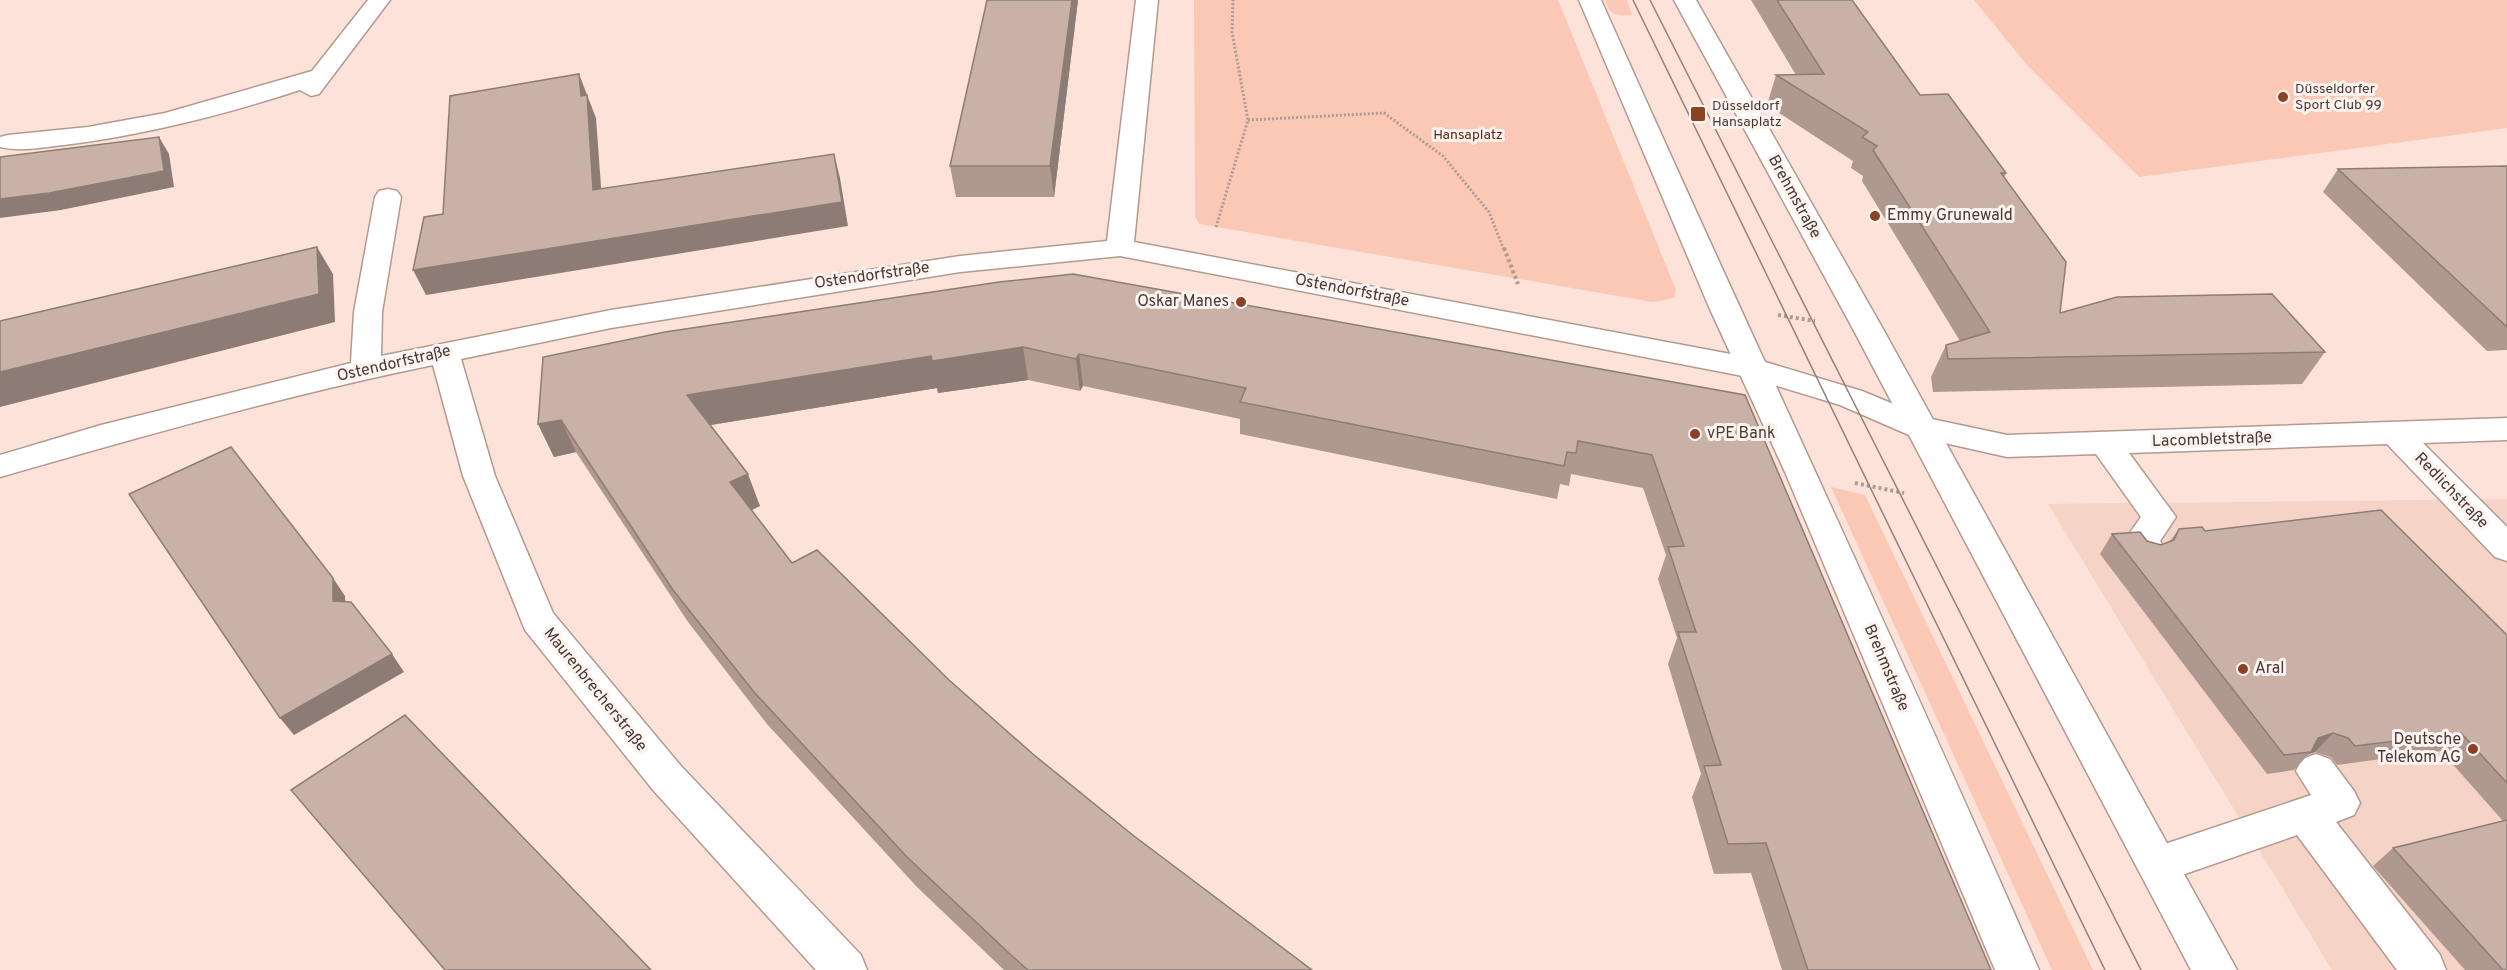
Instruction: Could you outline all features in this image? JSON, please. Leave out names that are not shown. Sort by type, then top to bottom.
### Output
[{"type":"street","points":[[8,142],[59,140],[147,127],[315,83],[379,0]]},
{"type":"street","points":[[1120,248],[1147,0]]},
{"type":"street","name":"Brehmstraße","points":[[1590,0],[1752,368],[1802,472],[2017,970]]},
{"type":"street","name":"Brehmstraße","points":[[1684,0],[1964,505],[2215,970]]},
{"type":"street","points":[[366,369],[368,312],[388,196]]},
{"type":"street","name":"Ostendorfstraße","points":[[0,466],[101,436],[366,369],[611,319],[806,286],[960,264],[1120,248],[1526,323],[1752,368]]},
{"type":"street","name":"Maurenbrecherstraße","points":[[444,352],[479,476],[538,620],[666,778],[845,970]]},
{"type":"street","points":[[1752,368],[1851,398],[1920,427]]},
{"type":"street","name":"Lacombletstraße","points":[[1920,427],[2007,446],[2507,429]]},
{"type":"street","name":"Redlichstraße","points":[[2396,434],[2507,548]]},
{"type":"street","points":[[2105,443],[2159,517],[2141,541],[2147,549]]},
{"type":"street","points":[[2159,864],[2340,802],[2316,771]]},
{"type":"street","points":[[2306,815],[2424,970]]},
{"type":"path","points":[[1199,263],[1213,236],[1248,120],[1232,32],[1233,0]]},
{"type":"path","points":[[1248,120],[1384,113],[1443,156],[1489,212],[1517,277],[1526,323]]},
{"type":"path","points":[[1776,315],[1823,322]]},
{"type":"path","points":[[1802,472],[1964,505]]},
{"type":"shaded area","points":[[2507,499],[2507,970],[2332,970],[2048,504]]},
{"type":"green space","name":"Hansaplatz","points":[[1194,0],[1558,0],[1676,290],[1674,298],[1653,302],[1199,224],[1195,216]]},
{"type":"green space","points":[[1605,0],[1627,0],[1632,15],[1614,14]]},
{"type":"green space","name":"Düsseldorfer Sport Club 99","points":[[1974,0],[2507,0],[2507,128],[2139,177],[2027,65]]},
{"type":"green space","points":[[1831,487],[1865,495],[2093,970],[2052,970]]},
{"type":"building","points":[[987,0],[1072,0],[1050,166],[950,166]]},
{"type":"building","points":[[1777,0],[1852,0],[1920,95],[1948,94],[2006,173],[2001,173],[2066,262],[2060,313],[2117,297],[2272,294],[2325,352],[1948,359],[1946,345],[1990,332],[1873,150],[1877,146],[1862,137],[1868,132],[1776,75],[1824,74]]},
{"type":"building","points":[[579,74],[581,96],[587,95],[593,190],[834,154],[842,202],[413,270],[424,217],[443,214],[450,96]]},
{"type":"building","points":[[159,137],[164,171],[49,193],[0,199],[0,157]]},
{"type":"building","points":[[2507,166],[2507,327],[2338,169]]},
{"type":"building","points":[[317,247],[319,294],[0,372],[0,321]]},
{"type":"building","points":[[1073,274],[1745,395],[1991,970],[1808,970],[1766,843],[1728,844],[1704,766],[1721,765],[1678,632],[1696,632],[1668,547],[1684,546],[1652,455],[1578,441],[1576,453],[1567,452],[1564,466],[1240,402],[1246,388],[1079,354],[1076,359],[1023,347],[932,361],[931,356],[687,395],[748,474],[730,482],[792,563],[817,550],[949,680],[1034,755],[1134,836],[1312,970],[1028,970],[907,857],[754,692],[673,590],[561,420],[538,424],[543,357],[665,332],[999,282]]},
{"type":"building","points":[[231,447],[333,578],[333,601],[351,602],[392,654],[280,718],[129,494]]},
{"type":"building","points":[[2381,510],[2507,635],[2507,783],[2461,733],[2355,746],[2348,738],[2333,733],[2318,738],[2311,752],[2284,755],[2112,534],[2140,532],[2147,541],[2161,545],[2174,540],[2179,529],[2202,527],[2205,531]]},
{"type":"building","points":[[405,715],[651,970],[445,970],[291,790]]},
{"type":"building","points":[[2507,820],[2507,970],[2503,970],[2393,848]]},
{"type":"tram line","points":[[1633,0],[2105,970]]},
{"type":"tram line","points":[[1650,0],[2141,970]]},
{"type":"place","name":"Düsseldorfer Sport Club 99","points":[[2283,97]]},
{"type":"place","name":"Düsseldorf Hansaplatz","points":[[1698,114]]},
{"type":"place","name":"Emmy Grunewald","points":[[1875,216]]},
{"type":"place","name":"Oskar Manes","points":[[1241,302]]},
{"type":"place","name":"vPE Bank","points":[[1695,434]]},
{"type":"place","name":"Aral","points":[[2243,669]]},
{"type":"place","name":"Deutsche Telekom AG","points":[[2473,749]]}]
